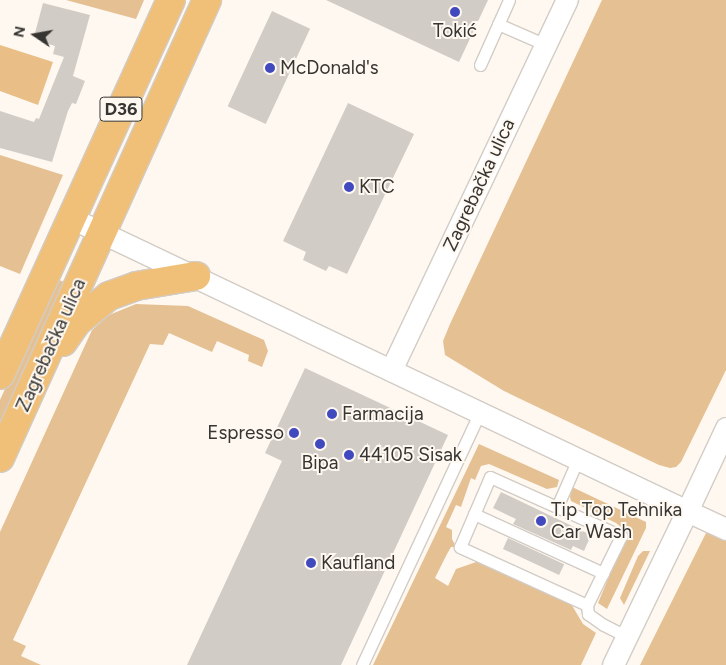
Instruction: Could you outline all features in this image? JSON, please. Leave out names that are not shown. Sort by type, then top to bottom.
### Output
[{"type":"main road","name":"Zagrebačka ulica","points":[[0,375],[171,0]]},
{"type":"main road","name":"Zagrebačka ulica","points":[[0,458],[207,0]]},
{"type":"main road","points":[[43,362],[57,350],[77,322],[109,296],[136,286],[196,276]]},
{"type":"street","name":"Zagrebačka ulica","points":[[391,370],[567,0]]},
{"type":"street","points":[[71,218],[726,529]]},
{"type":"street","points":[[613,665],[724,437]]},
{"type":"lane","points":[[480,65],[509,0]]},
{"type":"lane","points":[[498,24],[546,45]]},
{"type":"lane","points":[[362,665],[480,412]]},
{"type":"lane","points":[[557,507],[578,459]]},
{"type":"lane","points":[[587,605],[460,547],[490,477],[621,536],[587,605],[588,614],[595,620],[626,636]]},
{"type":"lane","points":[[474,514],[603,574]]},
{"type":"shaded area","points":[[66,0],[144,0],[136,19]]},
{"type":"shaded area","points":[[602,0],[726,0],[726,370],[681,462],[676,467],[670,468],[659,465],[504,391],[445,355],[443,341],[450,324]]},
{"type":"shaded area","points":[[0,45],[53,62],[38,105],[0,91]]},
{"type":"shaded area","points":[[0,155],[63,175],[20,274],[0,266]]},
{"type":"shaded area","points":[[55,278],[68,284],[0,434],[0,400]]},
{"type":"shaded area","points":[[136,304],[188,306],[264,340],[268,351],[262,367],[248,361],[249,355],[217,341],[212,352],[169,333],[163,345],[150,344],[13,640],[26,646],[21,656],[41,665],[0,665],[0,532],[92,330],[109,315]]},
{"type":"shaded area","points":[[479,444],[559,480],[557,487],[547,489],[489,464],[481,466],[475,480],[471,478],[461,507],[456,505],[446,527],[452,530],[452,539],[456,547],[451,547],[435,578],[448,586],[456,569],[482,560],[570,602],[583,624],[596,633],[581,665],[373,665]]},
{"type":"shaded area","points":[[572,487],[646,522],[646,528],[607,609],[598,603],[625,538],[622,528],[616,523],[571,501]]},
{"type":"shaded area","points":[[709,527],[726,536],[726,665],[640,665]]},
{"type":"shaded area","points":[[643,551],[650,551],[624,605],[620,598],[638,556]]},
{"type":"building","points":[[326,0],[488,0],[459,62]]},
{"type":"building","points":[[43,3],[90,15],[73,76],[85,81],[76,104],[72,103],[68,111],[52,162],[0,148],[0,111],[34,122],[36,118],[39,119],[64,57],[53,54],[55,46],[42,42],[44,35],[35,33]]},
{"type":"building","name":"McDonald's","points":[[272,11],[310,29],[266,124],[228,106]]},
{"type":"building","name":"KTC","points":[[348,103],[414,134],[347,274],[329,266],[326,271],[303,260],[306,252],[283,241]]},
{"type":"building","name":"Kaufland","points":[[305,368],[448,435],[341,665],[187,665],[282,461],[265,453]]},
{"type":"building","name":"Tip Top Tehnika Car Wash","points":[[501,492],[591,535],[584,551],[573,546],[571,550],[513,524],[516,519],[493,508]]},
{"type":"building","points":[[508,538],[564,564],[559,575],[503,549]]},
{"type":"place","name":"Tokić","points":[[455,12]]},
{"type":"place","name":"McDonald's","points":[[270,68]]},
{"type":"place","name":"KTC","points":[[349,187]]},
{"type":"place","name":"Farmacija","points":[[332,414]]},
{"type":"place","name":"Espresso","points":[[294,433]]},
{"type":"place","name":"Bipa","points":[[320,444]]},
{"type":"place","name":"44105 Sisak","points":[[349,455]]},
{"type":"place","name":"Tip Top Tehnika Car Wash","points":[[541,521]]},
{"type":"place","name":"Kaufland","points":[[311,563]]}]
